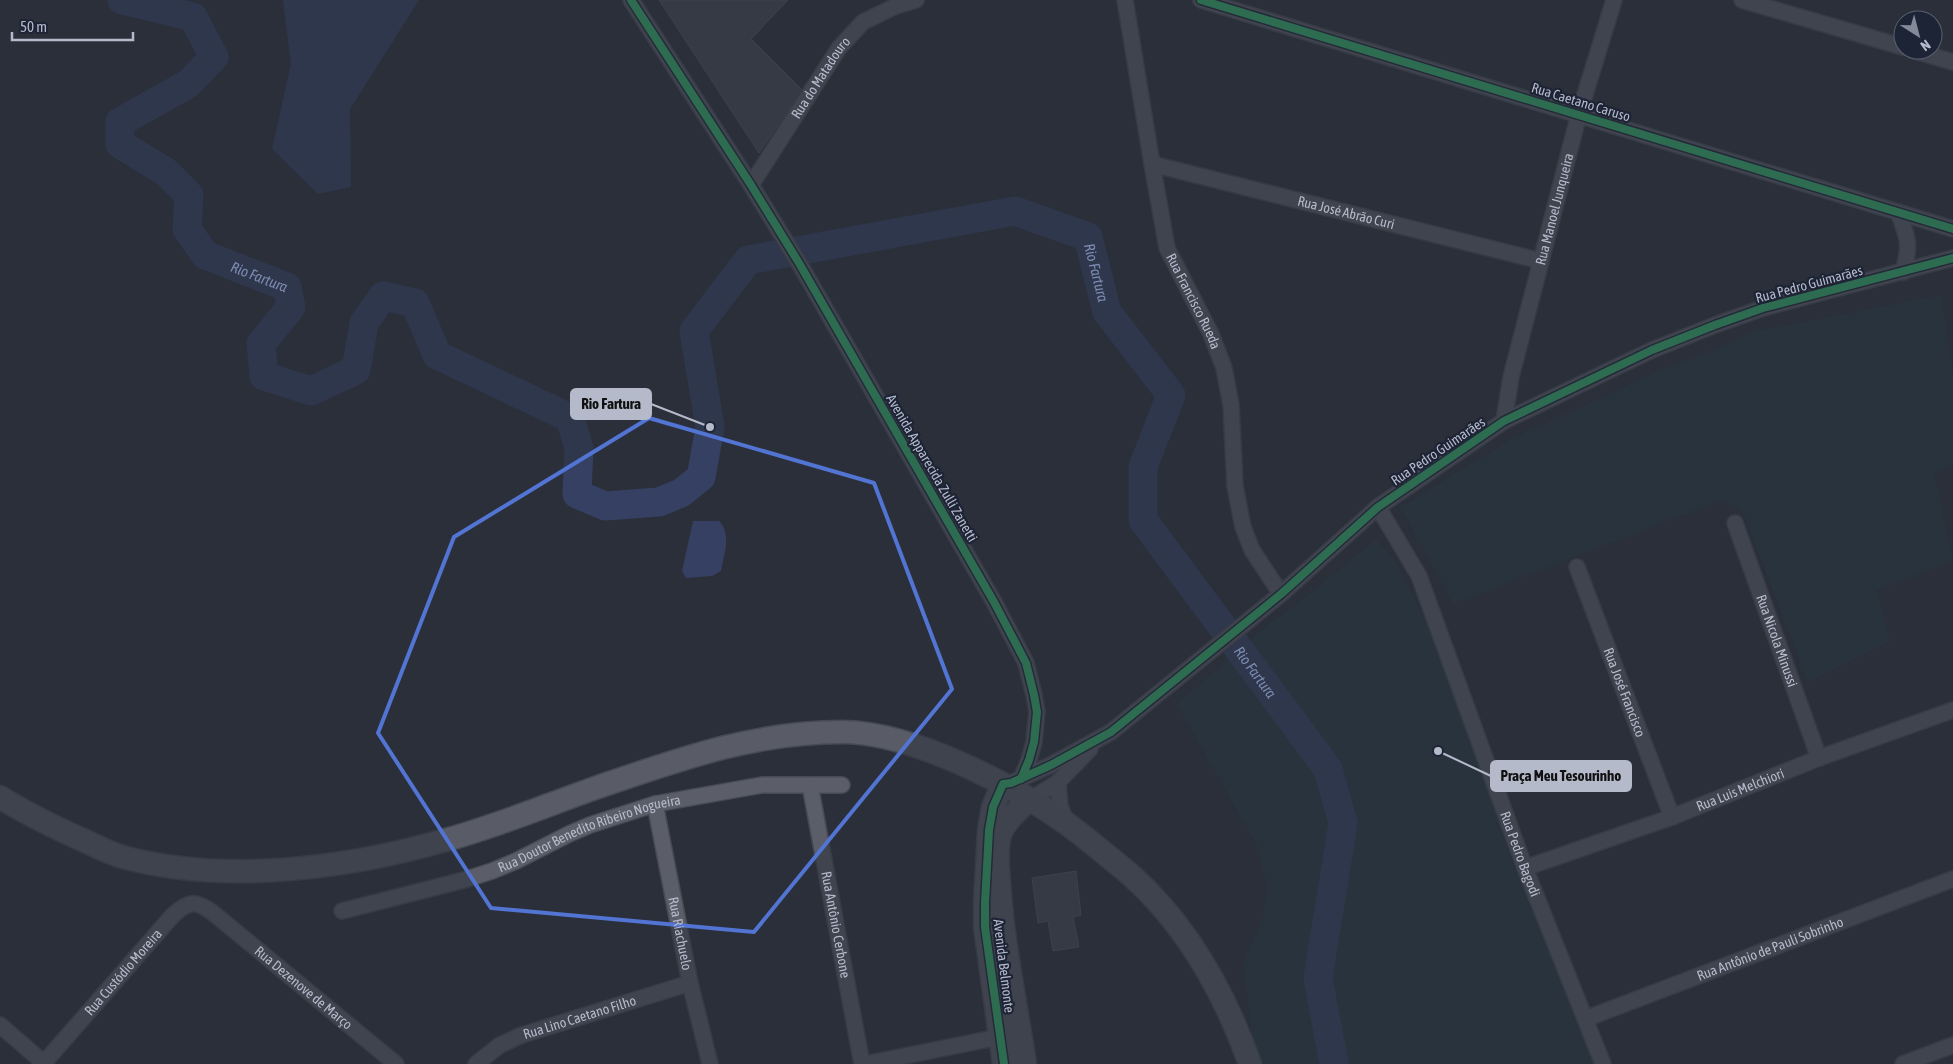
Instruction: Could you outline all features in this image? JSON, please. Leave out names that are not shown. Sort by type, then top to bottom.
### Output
[{"type":"main road","points":[[0,798],[35,818],[120,856],[185,869],[267,870],[360,861],[444,841],[670,762],[740,742],[785,736],[846,732],[887,738],[940,755],[1109,857]]},
{"type":"main road","points":[[1007,794],[1066,822],[1133,877],[1161,905],[1192,942],[1223,997],[1250,1064]]},
{"type":"main road","name":"Avenida Belmonte","points":[[1004,1064],[1011,1034],[998,867],[999,844],[1002,831],[1010,818],[1007,794]]},
{"type":"main road","name":"Avenida Belmonte","points":[[1011,1034],[1025,1064]]},
{"type":"street","name":"Avenida Apparecida Zulli Zanetti","points":[[631,0],[751,185],[799,263],[994,602],[1026,663],[1037,712],[1034,742],[1029,760],[1007,794]]},
{"type":"street","name":"Rua do Matadouro","points":[[751,185],[845,42],[863,22],[896,6],[916,0]]},
{"type":"street","name":"Rua Francisco Rueda","points":[[1125,0],[1167,248],[1211,334],[1224,368],[1232,405],[1235,486],[1243,527],[1252,550],[1281,594]]},
{"type":"street","name":"Rua Caetano Caruso","points":[[1201,0],[1953,228]]},
{"type":"street","name":"Rua Manoel Junqueira","points":[[1504,421],[1511,377],[1579,114],[1614,0]]},
{"type":"street","points":[[1742,0],[1893,44]]},
{"type":"street","name":"Rua José Abrão Curi","points":[[1152,164],[1541,261]]},
{"type":"street","points":[[1898,212],[1909,244],[1903,272]]},
{"type":"street","name":"Rua Pedro Guimarães","points":[[1007,794],[1039,771],[1111,732],[1281,594],[1378,506],[1504,421],[1652,350],[1715,325],[1763,308],[1953,258]]},
{"type":"street","name":"Rua Pedro Bagodi","points":[[1378,506],[1419,576],[1525,868],[1603,1064]]},
{"type":"street","name":"Rua Nicola Minussi","points":[[1735,523],[1819,758]]},
{"type":"street","name":"Rua José Francisco","points":[[1577,567],[1672,817]]},
{"type":"street","name":"Rua Luis Melchiori","points":[[1525,868],[1672,817],[1819,758],[1953,710]]},
{"type":"street","points":[[1007,794],[1038,795],[1058,782],[1085,754],[1111,732]]},
{"type":"street","points":[[1034,742],[1039,771],[1046,781],[1050,783],[1058,782]]},
{"type":"street","points":[[1058,782],[1060,806],[1066,822]]},
{"type":"street","name":"Rua Doutor Benedito Ribeiro Nogueira","points":[[342,911],[464,880],[516,861],[590,825],[655,804],[762,785],[842,785]]},
{"type":"street","name":"Rua Antônio Cerbone","points":[[810,785],[864,1064]]},
{"type":"street","name":"Rua Riachuelo","points":[[655,804],[690,983],[710,1064]]},
{"type":"street","name":"Rua Antônio de Pauli Sobrinho","points":[[1585,1019],[1953,879]]},
{"type":"street","name":"Rua Custódio Moreira","points":[[44,1064],[182,907],[192,902],[201,904],[212,912]]},
{"type":"street","name":"Rua Dezenove de Março","points":[[212,912],[396,1064]]},
{"type":"street","name":"Rua Lino Caetano Filho","points":[[476,1064],[500,1045],[522,1035],[690,983]]},
{"type":"street","points":[[0,1025],[44,1064]]},
{"type":"street","points":[[864,1064],[1011,1034]]},
{"type":"street","points":[[1904,1064],[1953,1045]]},
{"type":"highlighted area","points":[[649,418],[874,483],[952,689],[754,932],[491,908],[378,733],[454,537]]},
{"type":"shaded area","points":[[1941,295],[1953,374],[1953,466],[1934,473],[1953,560],[1876,591],[1890,641],[1808,682],[1742,510],[1721,500],[1453,604],[1401,507],[1508,441],[1636,381],[1757,331]]},
{"type":"shaded area","points":[[1376,539],[1397,564],[1459,684],[1511,859],[1603,1064],[1257,1064],[1251,1031],[1244,961],[1263,918],[1267,887],[1258,847],[1177,704],[1264,628],[1301,601]]},
{"type":"water","points":[[283,0],[419,0],[350,109],[351,187],[318,194],[272,149],[291,64]]},
{"type":"water","points":[[693,521],[719,521],[723,526],[726,544],[721,571],[712,576],[686,578],[682,571]]},
{"type":"building","points":[[659,0],[788,0],[751,39],[802,90],[759,153]]},
{"type":"building","points":[[1076,871],[1081,915],[1073,917],[1079,947],[1053,951],[1048,921],[1038,923],[1032,878]]},
{"type":"waterway","name":"Rio Fartura","points":[[122,0],[193,17],[214,57],[188,84],[120,122],[120,144],[166,172],[189,195],[187,229],[205,255],[287,287],[291,307],[261,344],[264,376],[311,391],[356,370],[364,323],[383,296],[415,303],[437,355],[570,418],[579,448],[577,494],[605,506],[659,502],[681,493],[701,477],[710,427],[694,331],[748,260],[1015,211],[1088,237],[1107,312],[1171,395],[1143,467],[1143,520],[1328,769],[1343,823],[1318,978],[1334,1064]]},
{"type":"cycle path","points":[[631,0],[751,185],[799,263],[994,602],[1026,663],[1037,712],[1034,742],[1021,779]]},
{"type":"cycle path","points":[[1201,0],[1953,229]]},
{"type":"cycle path","points":[[1004,1064],[985,927],[989,830],[993,807],[1003,784],[1011,783],[1051,765],[1111,732],[1281,594],[1378,507],[1504,421],[1652,350],[1715,325],[1763,308],[1953,258]]},
{"type":"place","name":"Rio Fartura","points":[[710,427]]},
{"type":"place","name":"Praça Meu Tesourinho","points":[[1438,751]]}]
